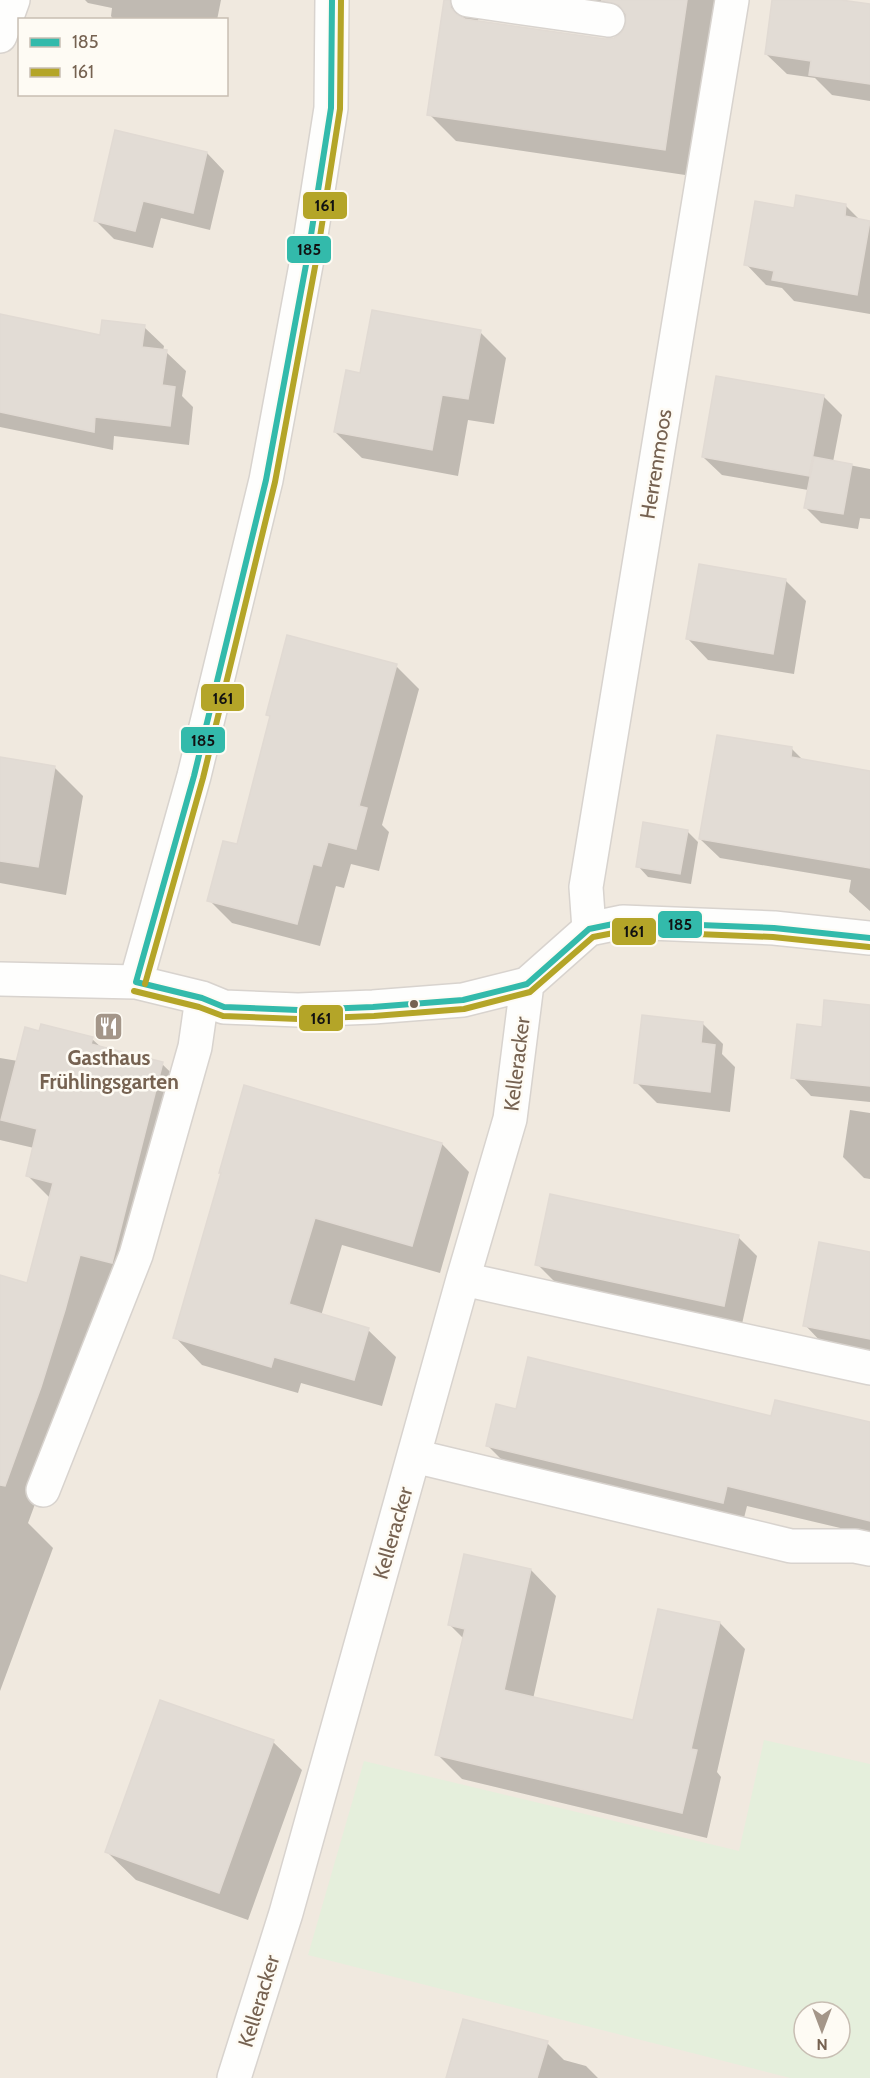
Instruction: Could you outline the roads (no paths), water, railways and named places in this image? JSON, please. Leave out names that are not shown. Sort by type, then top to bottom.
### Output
[{"type":"street","points":[[0,36],[13,0]]},
{"type":"street","points":[[136,982],[194,776],[266,480],[308,254],[331,108],[332,0]]},
{"type":"street","points":[[468,0],[608,20]]},
{"type":"street","name":"Herrenmoos","points":[[589,929],[586,886],[732,0]]},
{"type":"street","points":[[0,979],[136,982],[202,998],[224,1007],[298,1010],[373,1007],[463,1000],[527,984],[589,929],[623,922],[774,928],[870,938]]},
{"type":"street","name":"Kelleracker","points":[[237,2077],[286,1913],[510,1119],[527,984]]},
{"type":"street","points":[[43,1490],[136,1256],[195,1047],[202,998]]},
{"type":"street","points":[[463,1279],[870,1368]]},
{"type":"street","points":[[414,1456],[791,1546],[855,1546],[870,1549]]},
{"type":"place","name":"Gasthaus Frühlingsgarten","points":[[109,1027]]}]
